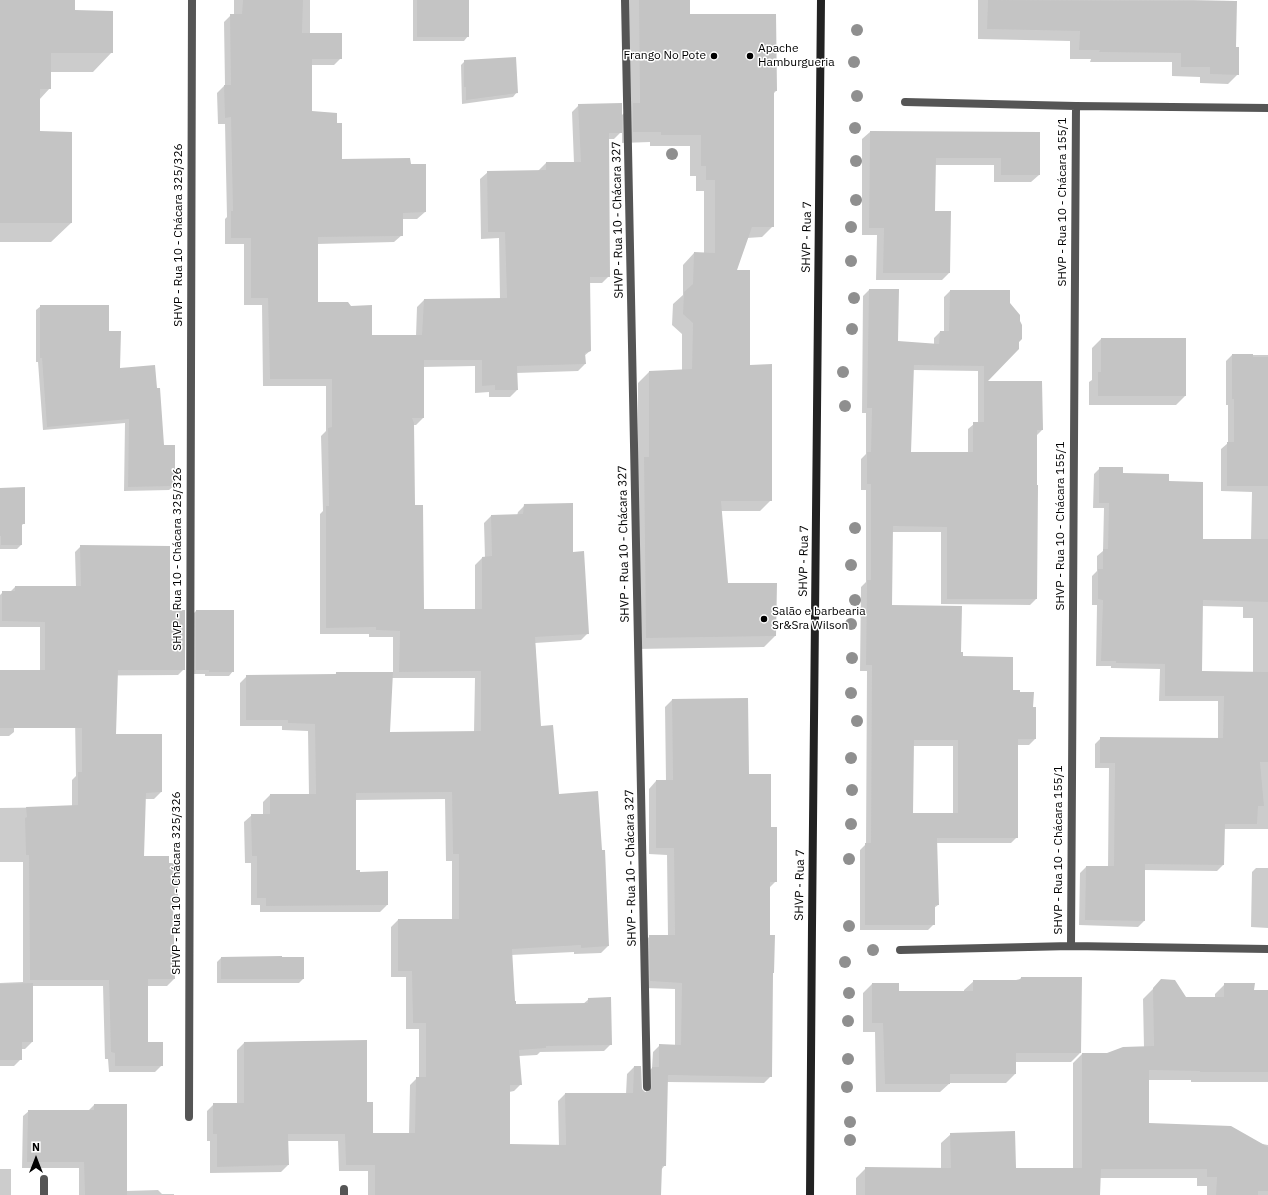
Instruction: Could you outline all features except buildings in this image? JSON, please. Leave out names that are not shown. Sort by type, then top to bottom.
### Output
[{"type":"street","name":"SHVP - Rua 10 - Chácara 325/326","points":[[189,1117],[192,0]]},
{"type":"street","name":"SHVP - Rua 10 - Chácara 327","points":[[625,0],[647,1087]]},
{"type":"street","name":"SHVP - Rua 7","points":[[810,1195],[821,0]]},
{"type":"street","name":"SHVP - Rua 10 - Chácara 155/1","points":[[905,102],[1268,108]]},
{"type":"street","name":"SHVP - Rua 10 - Chácara 155/1","points":[[1071,946],[1076,106]]},
{"type":"street","name":"SHVP - Rua 10 - Chácara 155/1","points":[[900,950],[1071,946],[1268,949]]},
{"type":"street","points":[[44,1179],[44,1195]]},
{"type":"place","name":"Frango No Pote","points":[[714,56]]},
{"type":"place","name":"Apache Hamburgueria","points":[[750,56]]},
{"type":"place","name":"Salão e barbearia Sr&Sra Wilson","points":[[764,619]]}]
